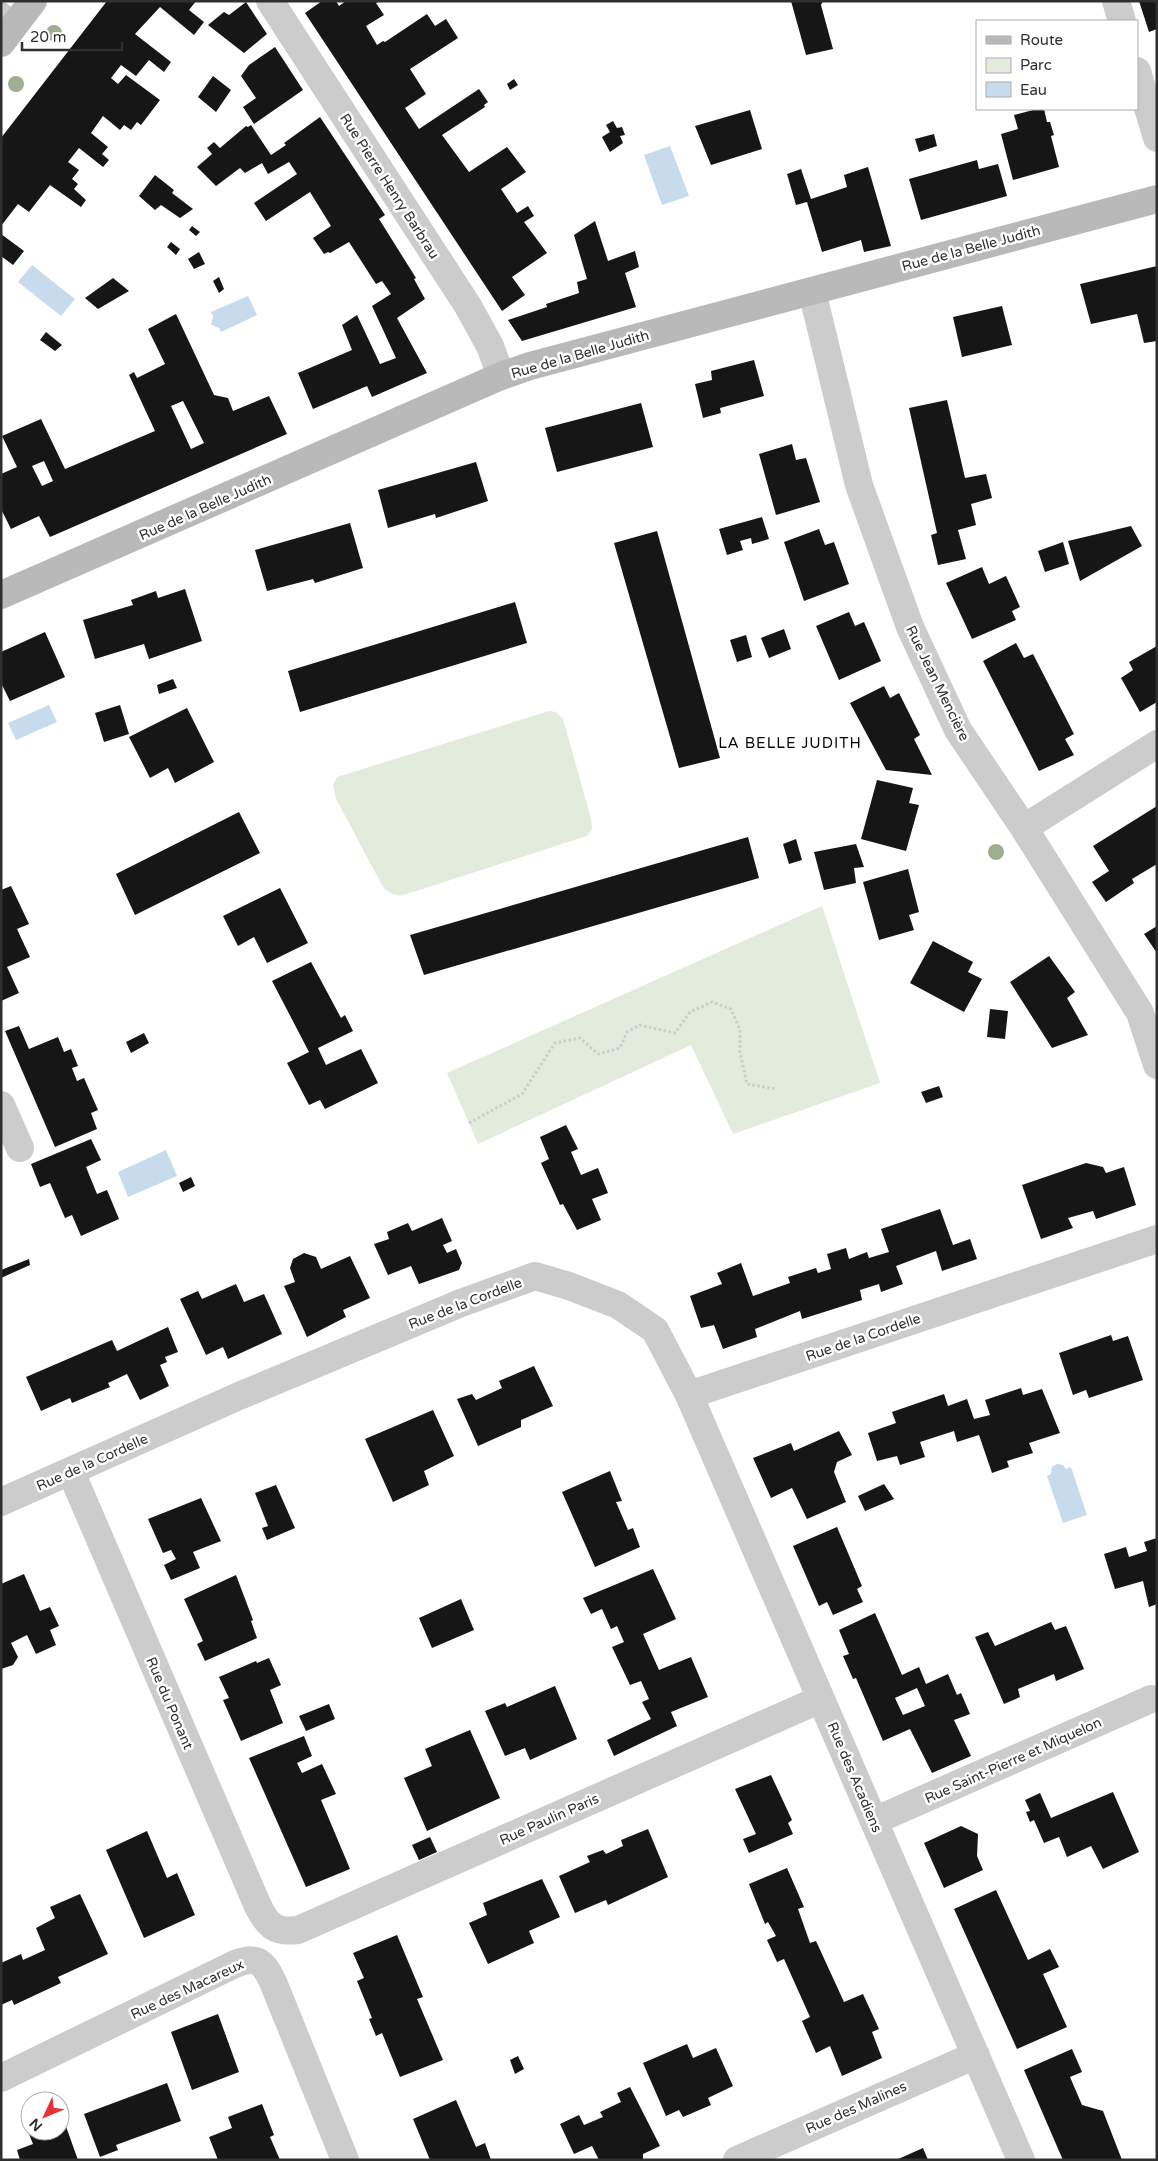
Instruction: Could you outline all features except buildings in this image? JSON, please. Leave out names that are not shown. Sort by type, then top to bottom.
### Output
[{"type":"street","name":"Rue Pierre Henry Barbrau","points":[[270,1],[468,306],[490,346],[502,376]]},
{"type":"street","points":[[1116,1],[1122,20]]},
{"type":"street","points":[[1138,74],[1157,138]]},
{"type":"street","name":"Rue de la Belle Judith","points":[[1,595],[502,376],[530,366],[1157,199]]},
{"type":"street","name":"Rue Jean Mencière","points":[[812,291],[859,484],[910,627],[958,730],[1024,828],[1140,1013],[1157,1065]]},
{"type":"street","points":[[1024,828],[1157,744]]},
{"type":"street","points":[[1,1105],[20,1148]]},
{"type":"street","name":"Rue de la Cordelle","points":[[1,1502],[248,1392],[461,1303],[535,1276],[569,1286],[618,1305],[655,1330],[689,1395],[1157,1239]]},
{"type":"street","name":"Rue des Acadiens","points":[[689,1395],[1021,2160]]},
{"type":"street","name":"Rue du Ponant","points":[[71,1472],[257,1904],[264,1919],[276,1929]]},
{"type":"street","name":"Rue Paulin Paris","points":[[276,1929],[285,1931],[298,1930],[821,1699]]},
{"type":"street","name":"Rue Saint-Pierre et Miquelon","points":[[874,1821],[1151,1699]]},
{"type":"street","points":[[259,1962],[276,1929]]},
{"type":"street","name":"Rue des Macareux","points":[[1,2078],[246,1959],[259,1962],[267,1969],[273,1982],[344,2160]]},
{"type":"street","name":"Rue des Malines","points":[[737,2160],[976,2055]]},
{"type":"path","points":[[469,1123],[522,1094],[555,1044],[580,1038],[598,1054],[620,1048],[627,1032],[640,1025],[675,1033],[690,1012],[712,1002],[731,1009],[740,1030],[740,1052],[747,1084],[776,1089]]},
{"type":"green space","points":[[549,711],[556,712],[563,719],[591,818],[592,829],[587,836],[404,895],[393,894],[383,887],[336,799],[333,785],[337,777]]},
{"type":"green space","points":[[822,906],[880,1083],[733,1134],[691,1045],[478,1144],[447,1073]]},
{"type":"water","points":[[670,146],[689,196],[662,205],[644,155]]},
{"type":"water","points":[[32,265],[75,299],[61,316],[18,282]]},
{"type":"water","points":[[248,296],[257,315],[221,332],[219,328],[211,325],[213,316],[211,312]]},
{"type":"water","points":[[49,705],[57,722],[16,740],[8,723]]},
{"type":"water","points":[[166,1150],[177,1176],[128,1197],[118,1172]]},
{"type":"water","points":[[1057,1464],[1063,1465],[1066,1469],[1071,1467],[1087,1515],[1063,1523],[1047,1476],[1051,1474],[1052,1467]]},
{"type":"district","name":"LA BELLE JUDITH","points":[[790,743]]}]
